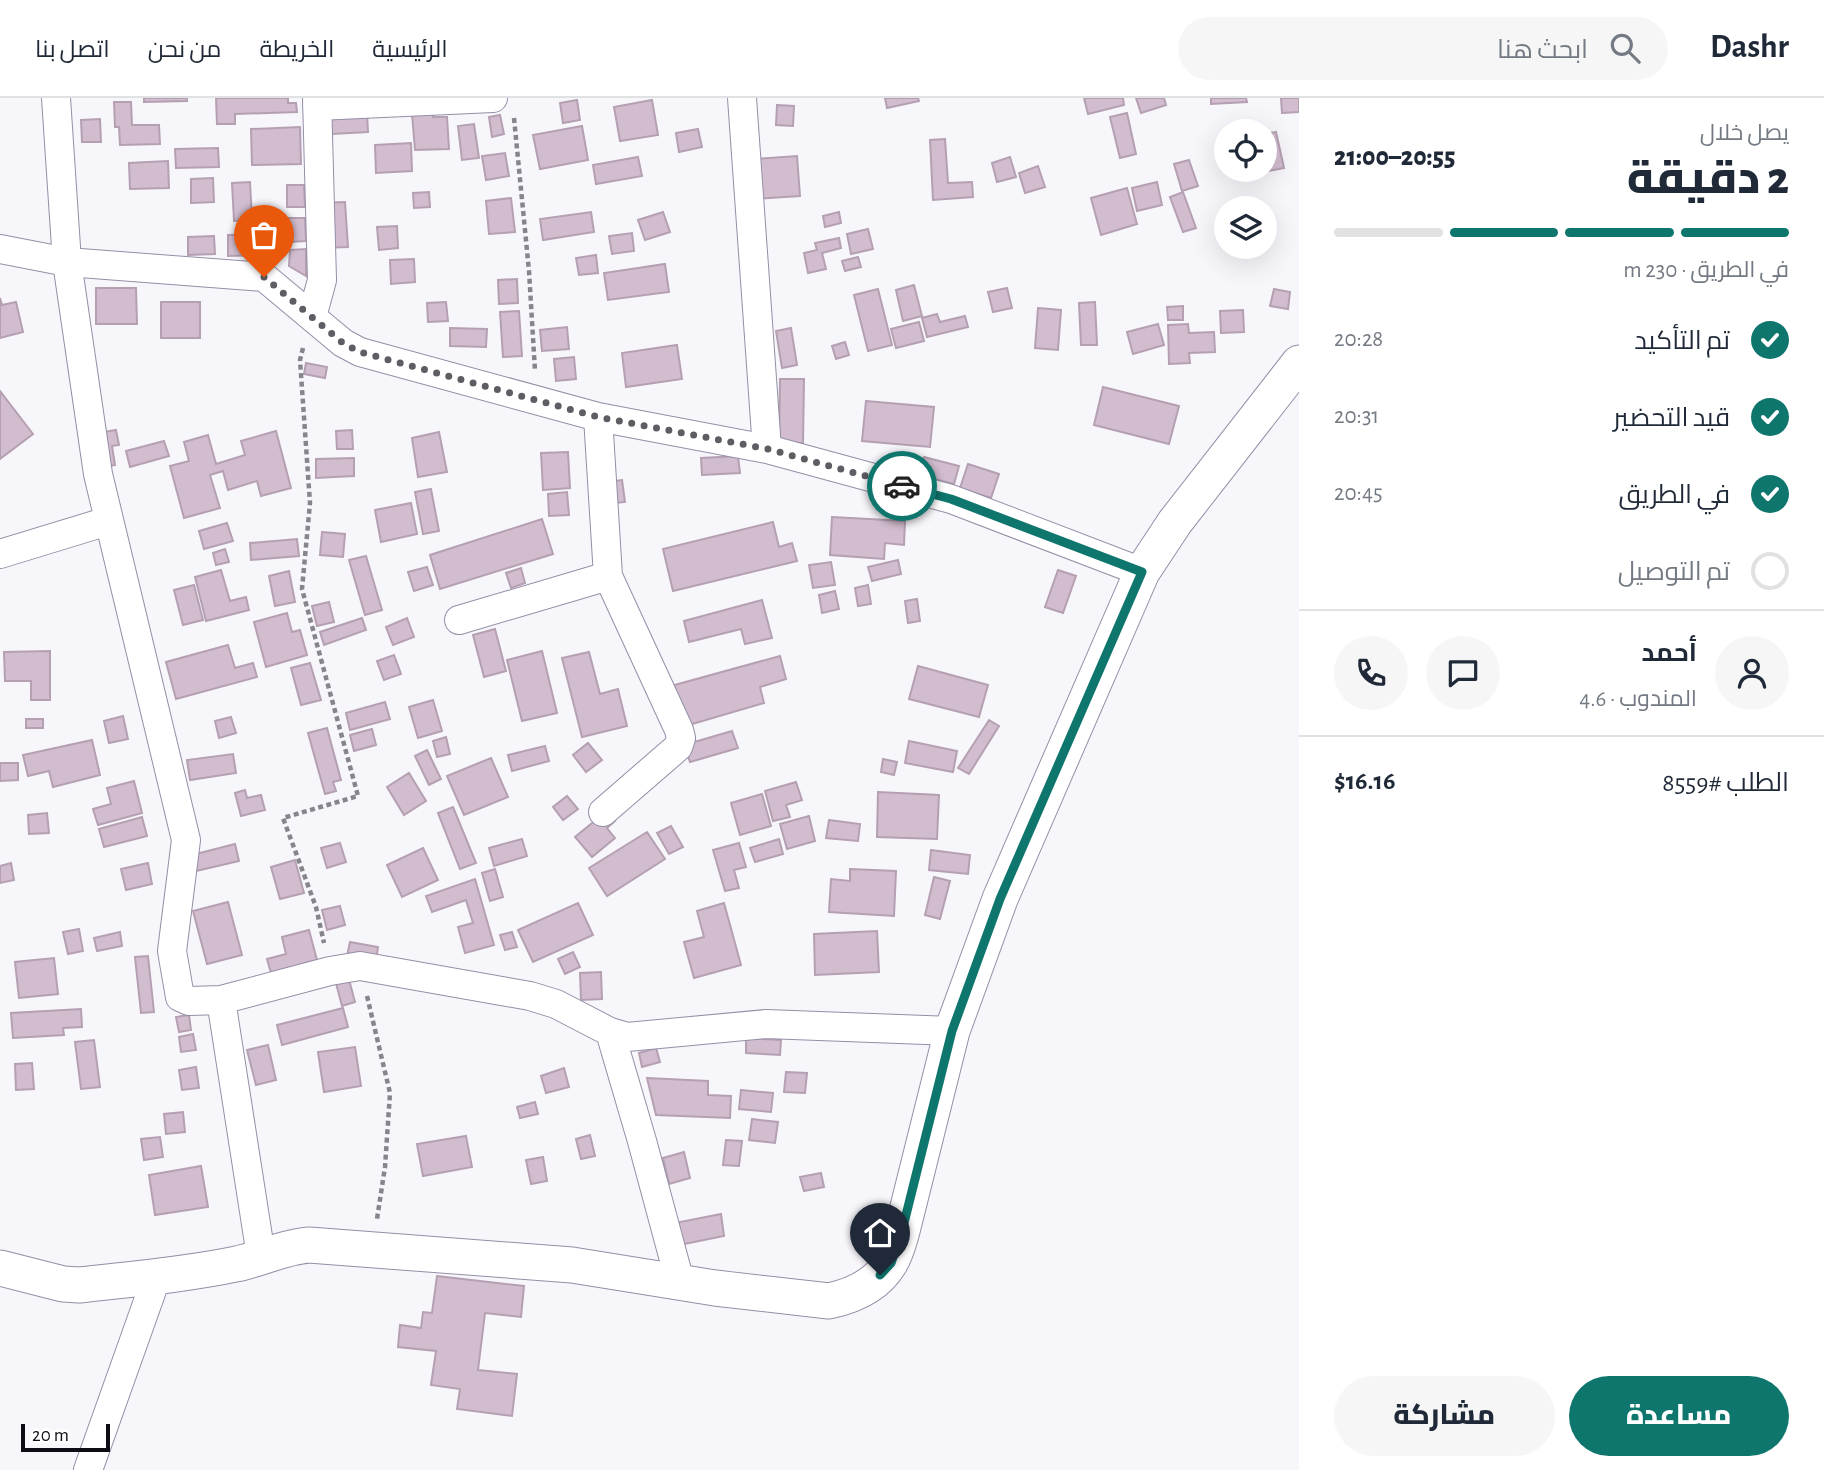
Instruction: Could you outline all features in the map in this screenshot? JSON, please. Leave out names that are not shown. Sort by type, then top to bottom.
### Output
[{"type":"street","points":[[56,98],[67,262],[98,474],[186,840],[172,951],[180,998],[189,1001],[221,1000],[330,971],[360,966],[530,996],[556,1004],[610,1032],[627,1037],[766,1024],[952,1031]]},
{"type":"street","points":[[742,98],[768,449]]},
{"type":"street","points":[[312,317],[323,280],[317,102],[503,105]]},
{"type":"street","points":[[0,249],[67,262],[264,277],[343,343],[360,352],[598,417],[768,449],[951,499],[1142,572]]},
{"type":"street","points":[[0,1268],[63,1284],[79,1285],[239,1263],[290,1246],[309,1245],[572,1265],[829,1301],[847,1297],[867,1287],[891,1263],[902,1231],[952,1031],[1000,899],[1142,572],[1175,522],[1299,363]]},
{"type":"street","points":[[598,417],[608,576],[681,738],[678,747],[603,811]]},
{"type":"street","points":[[0,554],[108,521]]},
{"type":"street","points":[[459,620],[608,576]]},
{"type":"street","points":[[221,1000],[261,1256]]},
{"type":"street","points":[[610,1032],[680,1282]]},
{"type":"street","points":[[88,1470],[157,1276]]},
{"type":"path","points":[[503,105],[529,271],[537,400]]},
{"type":"path","points":[[312,317],[300,360],[310,503],[302,589],[358,796],[283,818],[316,907],[330,971]]},
{"type":"path","points":[[360,966],[390,1093],[385,1167],[371,1251]]},
{"type":"building","points":[[144,98],[187,98],[187,101],[144,102]]},
{"type":"building","points":[[216,98],[288,98],[288,103],[296,103],[297,112],[235,114],[235,124],[217,124]]},
{"type":"building","points":[[885,98],[918,98],[919,101],[887,108]]},
{"type":"building","points":[[1084,98],[1123,98],[1124,105],[1088,114]]},
{"type":"building","points":[[1136,98],[1164,98],[1166,105],[1141,113]]},
{"type":"building","points":[[1211,98],[1246,98],[1247,102],[1211,104]]},
{"type":"building","points":[[1281,98],[1299,98],[1299,112],[1282,113]]},
{"type":"building","points":[[577,100],[580,120],[563,123],[560,103]]},
{"type":"building","points":[[652,100],[658,135],[620,141],[614,107]]},
{"type":"building","points":[[114,102],[131,102],[132,125],[159,125],[160,144],[120,145],[119,127],[115,127]]},
{"type":"building","points":[[777,105],[794,106],[793,126],[776,125]]},
{"type":"building","points":[[367,112],[368,132],[332,134],[319,115]]},
{"type":"building","points":[[433,113],[433,117],[447,117],[449,149],[415,150],[412,114]]},
{"type":"building","points":[[1127,113],[1136,154],[1120,158],[1110,117]]},
{"type":"building","points":[[500,115],[504,134],[492,137],[489,117]]},
{"type":"building","points":[[100,119],[101,142],[82,142],[81,120]]},
{"type":"building","points":[[474,124],[479,158],[462,160],[458,126]]},
{"type":"building","points":[[582,126],[588,160],[540,169],[533,135]]},
{"type":"building","points":[[300,127],[301,164],[252,165],[251,129]]},
{"type":"building","points":[[698,129],[702,147],[679,152],[676,133]]},
{"type":"building","points":[[1277,136],[1284,168],[1277,169]]},
{"type":"building","points":[[945,139],[948,183],[972,182],[973,197],[933,200],[930,140]]},
{"type":"building","points":[[411,143],[412,171],[376,173],[375,145]]},
{"type":"building","points":[[218,148],[219,167],[176,168],[175,149]]},
{"type":"building","points":[[505,153],[509,176],[486,180],[482,156]]},
{"type":"building","points":[[797,156],[800,196],[756,199],[754,159]]},
{"type":"building","points":[[638,157],[642,176],[596,184],[593,165]]},
{"type":"building","points":[[1010,157],[1016,177],[997,182],[992,163]]},
{"type":"building","points":[[1189,160],[1198,186],[1182,191],[1174,164]]},
{"type":"building","points":[[168,161],[169,188],[130,189],[129,163]]},
{"type":"building","points":[[1038,166],[1045,187],[1025,193],[1019,173]]},
{"type":"building","points":[[213,178],[214,202],[191,203],[191,179]]},
{"type":"building","points":[[250,182],[252,220],[234,221],[232,183]]},
{"type":"building","points":[[1157,182],[1162,205],[1137,211],[1132,188]]},
{"type":"building","points":[[287,185],[304,185],[305,207],[287,207]]},
{"type":"building","points":[[1127,188],[1137,224],[1101,235],[1091,198]]},
{"type":"building","points":[[429,192],[430,207],[414,208],[413,193]]},
{"type":"building","points":[[1183,192],[1196,228],[1183,232],[1170,197]]},
{"type":"building","points":[[511,198],[515,232],[489,234],[486,201]]},
{"type":"building","points":[[345,202],[348,247],[322,248],[320,203]]},
{"type":"building","points":[[591,212],[594,232],[543,240],[540,219]]},
{"type":"building","points":[[663,212],[670,232],[645,240],[638,220]]},
{"type":"building","points":[[839,212],[841,223],[825,227],[823,216]]},
{"type":"building","points":[[288,218],[305,218],[306,241],[289,242]]},
{"type":"building","points":[[397,226],[398,248],[379,250],[377,227]]},
{"type":"building","points":[[868,229],[873,249],[851,254],[847,234]]},
{"type":"building","points":[[632,233],[634,251],[612,254],[609,236]]},
{"type":"building","points":[[264,234],[265,255],[228,256],[228,235]]},
{"type":"building","points":[[214,236],[215,254],[188,255],[188,237]]},
{"type":"building","points":[[839,238],[841,248],[822,253],[826,269],[808,273],[804,253],[817,250],[815,243]]},
{"type":"building","points":[[306,249],[306,276],[289,266],[290,250]]},
{"type":"building","points":[[596,255],[598,273],[579,275],[576,258]]},
{"type":"building","points":[[858,257],[861,267],[845,271],[842,261]]},
{"type":"building","points":[[414,259],[415,282],[391,284],[390,260]]},
{"type":"building","points":[[665,264],[669,292],[608,300],[604,273]]},
{"type":"building","points":[[517,279],[518,303],[499,304],[498,280]]},
{"type":"building","points":[[914,285],[922,316],[903,321],[896,290]]},
{"type":"building","points":[[96,288],[136,288],[137,324],[96,324]]},
{"type":"building","points":[[1007,288],[1012,308],[993,312],[988,292]]},
{"type":"building","points":[[878,289],[892,345],[868,351],[854,295]]},
{"type":"building","points":[[1274,289],[1290,292],[1288,309],[1270,306]]},
{"type":"building","points":[[0,298],[2,305],[16,302],[23,332],[0,338]]},
{"type":"building","points":[[161,302],[200,302],[200,338],[161,338]]},
{"type":"building","points":[[446,302],[448,321],[428,322],[427,303]]},
{"type":"building","points":[[1095,302],[1097,345],[1081,345],[1079,303]]},
{"type":"building","points":[[1183,306],[1183,320],[1168,320],[1167,307]]},
{"type":"building","points":[[1038,308],[1061,310],[1058,350],[1035,348]]},
{"type":"building","points":[[1243,310],[1244,332],[1221,333],[1220,311]]},
{"type":"building","points":[[519,311],[522,356],[503,357],[500,312]]},
{"type":"building","points":[[937,314],[940,322],[965,316],[968,327],[927,337],[922,318]]},
{"type":"building","points":[[919,322],[924,341],[896,348],[891,329]]},
{"type":"building","points":[[1158,324],[1164,345],[1133,354],[1127,332]]},
{"type":"building","points":[[1188,324],[1189,333],[1214,332],[1215,352],[1189,353],[1190,363],[1169,364],[1168,325]]},
{"type":"building","points":[[567,327],[569,349],[542,351],[540,330]]},
{"type":"building","points":[[450,328],[487,329],[486,347],[450,346]]},
{"type":"building","points":[[791,328],[797,365],[782,368],[776,331]]},
{"type":"building","points":[[845,342],[849,355],[836,359],[832,346]]},
{"type":"building","points":[[677,345],[682,379],[626,387],[622,353]]},
{"type":"building","points":[[574,357],[576,379],[556,381],[554,359]]},
{"type":"building","points":[[306,363],[327,367],[325,378],[304,374]]},
{"type":"building","points":[[780,379],[804,379],[803,443],[779,443]]},
{"type":"building","points":[[1103,387],[1179,406],[1169,444],[1094,425]]},
{"type":"building","points":[[0,391],[33,434],[0,459]]},
{"type":"building","points":[[866,401],[934,407],[930,447],[862,441]]},
{"type":"building","points":[[116,430],[119,445],[112,446],[115,465],[104,467],[98,433]]},
{"type":"building","points":[[352,430],[353,449],[337,449],[336,431]]},
{"type":"building","points":[[276,431],[291,488],[261,496],[257,481],[228,490],[223,471],[210,475],[220,508],[184,518],[170,466],[189,461],[184,442],[208,435],[216,464],[245,455],[241,441]]},
{"type":"building","points":[[439,432],[447,472],[418,477],[412,438]]},
{"type":"building","points":[[164,441],[169,456],[130,467],[126,451]]},
{"type":"building","points":[[568,452],[570,488],[543,490],[541,453]]},
{"type":"building","points":[[738,456],[740,473],[702,475],[701,458]]},
{"type":"building","points":[[924,457],[959,466],[954,484],[920,475]]},
{"type":"building","points":[[354,458],[354,476],[316,478],[316,459]]},
{"type":"building","points":[[968,464],[999,474],[991,498],[960,488]]},
{"type":"building","points":[[622,480],[625,502],[608,504],[605,482]]},
{"type":"building","points":[[431,489],[439,531],[423,534],[415,492]]},
{"type":"building","points":[[567,492],[569,515],[549,516],[548,494]]},
{"type":"building","points":[[411,503],[417,534],[381,542],[375,510]]},
{"type":"building","points":[[832,517],[905,521],[904,545],[885,543],[884,559],[830,555]]},
{"type":"building","points":[[542,519],[553,554],[440,589],[430,555]]},
{"type":"building","points":[[773,522],[779,547],[792,543],[797,561],[673,591],[663,549]]},
{"type":"building","points":[[227,523],[233,541],[204,549],[199,531]]},
{"type":"building","points":[[322,532],[345,534],[343,557],[320,555]]},
{"type":"building","points":[[297,539],[299,556],[251,560],[250,543]]},
{"type":"building","points":[[225,549],[229,562],[216,565],[213,553]]},
{"type":"building","points":[[366,556],[382,610],[365,615],[349,560]]},
{"type":"building","points":[[898,560],[901,574],[872,581],[868,567]]},
{"type":"building","points":[[831,562],[835,585],[813,588],[809,565]]},
{"type":"building","points":[[427,567],[433,585],[414,591],[408,572]]},
{"type":"building","points":[[521,568],[525,583],[511,588],[506,573]]},
{"type":"building","points":[[221,570],[230,601],[246,597],[249,610],[206,621],[195,577]]},
{"type":"building","points":[[1058,570],[1076,576],[1063,613],[1045,607]]},
{"type":"building","points":[[289,571],[295,602],[275,606],[269,576]]},
{"type":"building","points":[[194,585],[203,620],[183,625],[174,590]]},
{"type":"building","points":[[868,585],[871,604],[858,606],[855,588]]},
{"type":"building","points":[[835,591],[839,609],[822,613],[819,595]]},
{"type":"building","points":[[917,599],[920,621],[908,623],[905,601]]},
{"type":"building","points":[[762,600],[772,638],[745,644],[741,629],[689,642],[684,621]]},
{"type":"building","points":[[329,602],[334,622],[317,626],[312,606]]},
{"type":"building","points":[[287,613],[292,632],[300,630],[307,655],[266,667],[254,622]]},
{"type":"building","points":[[362,618],[366,630],[324,645],[320,632]]},
{"type":"building","points":[[407,618],[414,637],[393,645],[386,627]]},
{"type":"building","points":[[495,629],[506,671],[484,677],[473,635]]},
{"type":"building","points":[[228,645],[235,668],[253,663],[257,677],[176,699],[166,662]]},
{"type":"building","points":[[50,651],[50,700],[31,700],[31,681],[5,681],[4,652]]},
{"type":"building","points":[[542,651],[557,713],[522,721],[507,660]]},
{"type":"building","points":[[589,652],[600,694],[618,689],[627,726],[582,737],[562,658]]},
{"type":"building","points":[[394,655],[401,674],[384,680],[377,661]]},
{"type":"building","points":[[780,656],[786,679],[760,687],[764,703],[682,727],[671,686]]},
{"type":"building","points":[[310,663],[321,700],[301,705],[291,668]]},
{"type":"building","points":[[918,666],[988,685],[979,717],[909,699]]},
{"type":"building","points":[[433,700],[442,731],[418,738],[409,707]]},
{"type":"building","points":[[385,702],[390,719],[350,730],[346,713]]},
{"type":"building","points":[[123,716],[128,739],[109,743],[104,721]]},
{"type":"building","points":[[231,717],[236,733],[219,738],[215,721]]},
{"type":"building","points":[[26,719],[43,719],[43,728],[26,728]]},
{"type":"building","points":[[989,720],[999,726],[969,774],[958,768]]},
{"type":"building","points":[[327,728],[341,780],[333,782],[336,791],[325,794],[308,733]]},
{"type":"building","points":[[372,729],[376,745],[354,751],[350,735]]},
{"type":"building","points":[[732,731],[738,748],[690,762],[684,745]]},
{"type":"building","points":[[446,737],[450,754],[437,757],[433,741]]},
{"type":"building","points":[[92,740],[100,775],[53,787],[49,771],[28,776],[23,755]]},
{"type":"building","points":[[909,741],[957,751],[953,772],[905,763]]},
{"type":"building","points":[[588,743],[602,760],[586,772],[573,755]]},
{"type":"building","points":[[545,746],[549,761],[512,771],[508,755]]},
{"type":"building","points":[[427,750],[441,779],[429,785],[415,756]]},
{"type":"building","points":[[233,754],[236,773],[190,780],[187,760]]},
{"type":"building","points":[[491,758],[508,797],[464,815],[447,776]]},
{"type":"building","points":[[883,759],[897,762],[894,775],[881,772]]},
{"type":"building","points":[[0,763],[18,763],[18,780],[0,781]]},
{"type":"building","points":[[409,773],[426,801],[404,815],[387,787]]},
{"type":"building","points":[[134,781],[142,813],[98,825],[93,809],[111,804],[107,788]]},
{"type":"building","points":[[796,782],[802,800],[786,805],[790,817],[773,821],[765,791]]},
{"type":"building","points":[[245,790],[247,798],[261,795],[265,810],[241,816],[235,793]]},
{"type":"building","points":[[878,792],[939,795],[937,839],[877,837]]},
{"type":"building","points":[[762,794],[771,826],[740,835],[731,803]]},
{"type":"building","points":[[567,796],[578,809],[563,820],[553,807]]},
{"type":"building","points":[[453,807],[476,863],[460,869],[438,813]]},
{"type":"building","points":[[607,811],[615,821],[607,828],[615,838],[592,857],[575,837]]},
{"type":"building","points":[[47,813],[49,833],[29,834],[28,815]]},
{"type":"building","points":[[809,816],[815,841],[787,849],[780,824]]},
{"type":"building","points":[[142,817],[147,836],[104,847],[99,829]]},
{"type":"building","points":[[829,820],[860,824],[858,841],[826,838]]},
{"type":"building","points":[[671,826],[683,847],[669,854],[657,833]]},
{"type":"building","points":[[647,832],[665,859],[607,896],[589,868]]},
{"type":"building","points":[[522,839],[527,856],[494,866],[489,848]]},
{"type":"building","points":[[779,839],[783,854],[755,862],[750,848]]},
{"type":"building","points":[[340,843],[346,862],[327,868],[321,848]]},
{"type":"building","points":[[739,843],[746,867],[734,870],[739,888],[725,891],[713,850]]},
{"type":"building","points":[[235,844],[239,861],[196,871],[192,855]]},
{"type":"building","points":[[423,848],[438,880],[402,897],[387,865]]},
{"type":"building","points":[[931,850],[970,855],[968,874],[929,870]]},
{"type":"building","points":[[295,860],[304,893],[280,899],[271,867]]},
{"type":"building","points":[[11,863],[14,880],[0,883],[0,866]]},
{"type":"building","points":[[148,863],[152,884],[126,890],[121,869]]},
{"type":"building","points":[[495,869],[503,897],[490,901],[482,873]]},
{"type":"building","points":[[850,869],[896,871],[894,916],[829,912],[831,879],[850,881]]},
{"type":"building","points":[[934,877],[950,881],[940,919],[925,915]]},
{"type":"building","points":[[475,879],[494,945],[465,953],[458,927],[473,923],[466,900],[432,912],[426,896]]},
{"type":"building","points":[[228,902],[242,955],[207,964],[193,911]]},
{"type":"building","points":[[578,903],[593,935],[533,962],[518,930]]},
{"type":"building","points":[[724,903],[741,965],[694,978],[684,942],[704,937],[697,911]]},
{"type":"building","points":[[340,906],[345,925],[327,930],[322,910]]},
{"type":"building","points":[[79,929],[83,951],[68,954],[63,932]]},
{"type":"building","points":[[309,930],[317,960],[271,973],[267,959],[286,954],[282,937]]},
{"type":"building","points":[[877,931],[879,972],[815,975],[814,934]]},
{"type":"building","points":[[120,932],[122,946],[97,951],[94,938]]},
{"type":"building","points":[[512,932],[517,947],[505,950],[500,935]]},
{"type":"building","points":[[350,942],[378,947],[376,962],[347,956]]},
{"type":"building","points":[[573,952],[580,967],[565,974],[558,959]]},
{"type":"building","points":[[148,956],[154,1012],[141,1013],[135,957]]},
{"type":"building","points":[[54,958],[58,994],[19,998],[15,962]]},
{"type":"building","points":[[347,972],[355,1002],[342,1006],[334,976]]},
{"type":"building","points":[[601,972],[602,999],[581,1000],[580,973]]},
{"type":"building","points":[[343,1008],[348,1027],[282,1045],[277,1025]]},
{"type":"building","points":[[81,1009],[82,1027],[63,1028],[64,1035],[13,1038],[11,1013]]},
{"type":"building","points":[[189,1015],[191,1030],[179,1032],[176,1017]]},
{"type":"building","points":[[193,1034],[196,1050],[181,1052],[179,1037]]},
{"type":"building","points":[[746,1038],[781,1040],[780,1055],[746,1053]]},
{"type":"building","points":[[94,1040],[100,1087],[81,1089],[75,1042]]},
{"type":"building","points":[[268,1045],[276,1080],[256,1085],[247,1050]]},
{"type":"building","points":[[355,1047],[361,1086],[324,1092],[318,1052]]},
{"type":"building","points":[[656,1048],[660,1062],[642,1067],[639,1053]]},
{"type":"building","points":[[32,1063],[34,1089],[16,1090],[15,1064]]},
{"type":"building","points":[[196,1067],[199,1088],[182,1090],[179,1070]]},
{"type":"building","points":[[564,1068],[569,1087],[546,1093],[541,1076]]},
{"type":"building","points":[[786,1072],[807,1073],[805,1093],[784,1092]]},
{"type":"building","points":[[647,1078],[708,1081],[708,1095],[731,1096],[730,1118],[656,1115]]},
{"type":"building","points":[[741,1090],[773,1093],[771,1112],[739,1109]]},
{"type":"building","points":[[535,1102],[538,1114],[520,1118],[517,1107]]},
{"type":"building","points":[[183,1112],[185,1132],[166,1134],[164,1114]]},
{"type":"building","points":[[752,1119],[778,1122],[775,1143],[749,1140]]},
{"type":"building","points":[[590,1135],[595,1156],[581,1159],[576,1139]]},
{"type":"building","points":[[466,1136],[472,1167],[423,1176],[417,1144]]},
{"type":"building","points":[[160,1137],[163,1157],[144,1160],[141,1139]]},
{"type":"building","points":[[726,1140],[742,1141],[739,1166],[723,1165]]},
{"type":"building","points":[[684,1152],[690,1178],[669,1184],[663,1158]]},
{"type":"building","points":[[543,1157],[547,1181],[531,1184],[526,1160]]},
{"type":"building","points":[[201,1166],[208,1207],[155,1215],[149,1175]]},
{"type":"building","points":[[821,1173],[824,1187],[804,1191],[800,1177]]},
{"type":"building","points":[[721,1214],[724,1236],[679,1245],[675,1223]]},
{"type":"building","points":[[437,1276],[524,1286],[521,1317],[485,1313],[478,1370],[517,1374],[512,1416],[457,1409],[460,1389],[431,1385],[436,1351],[398,1347],[400,1325],[421,1328],[423,1312],[432,1313]]},
{"type":"way so far","points":[[264,277],[343,343],[360,352],[598,417],[768,449],[902,486]]},
{"type":"route","points":[[880,1275],[891,1263],[902,1231],[952,1031],[1000,899],[1142,572],[951,499],[902,486]]}]
